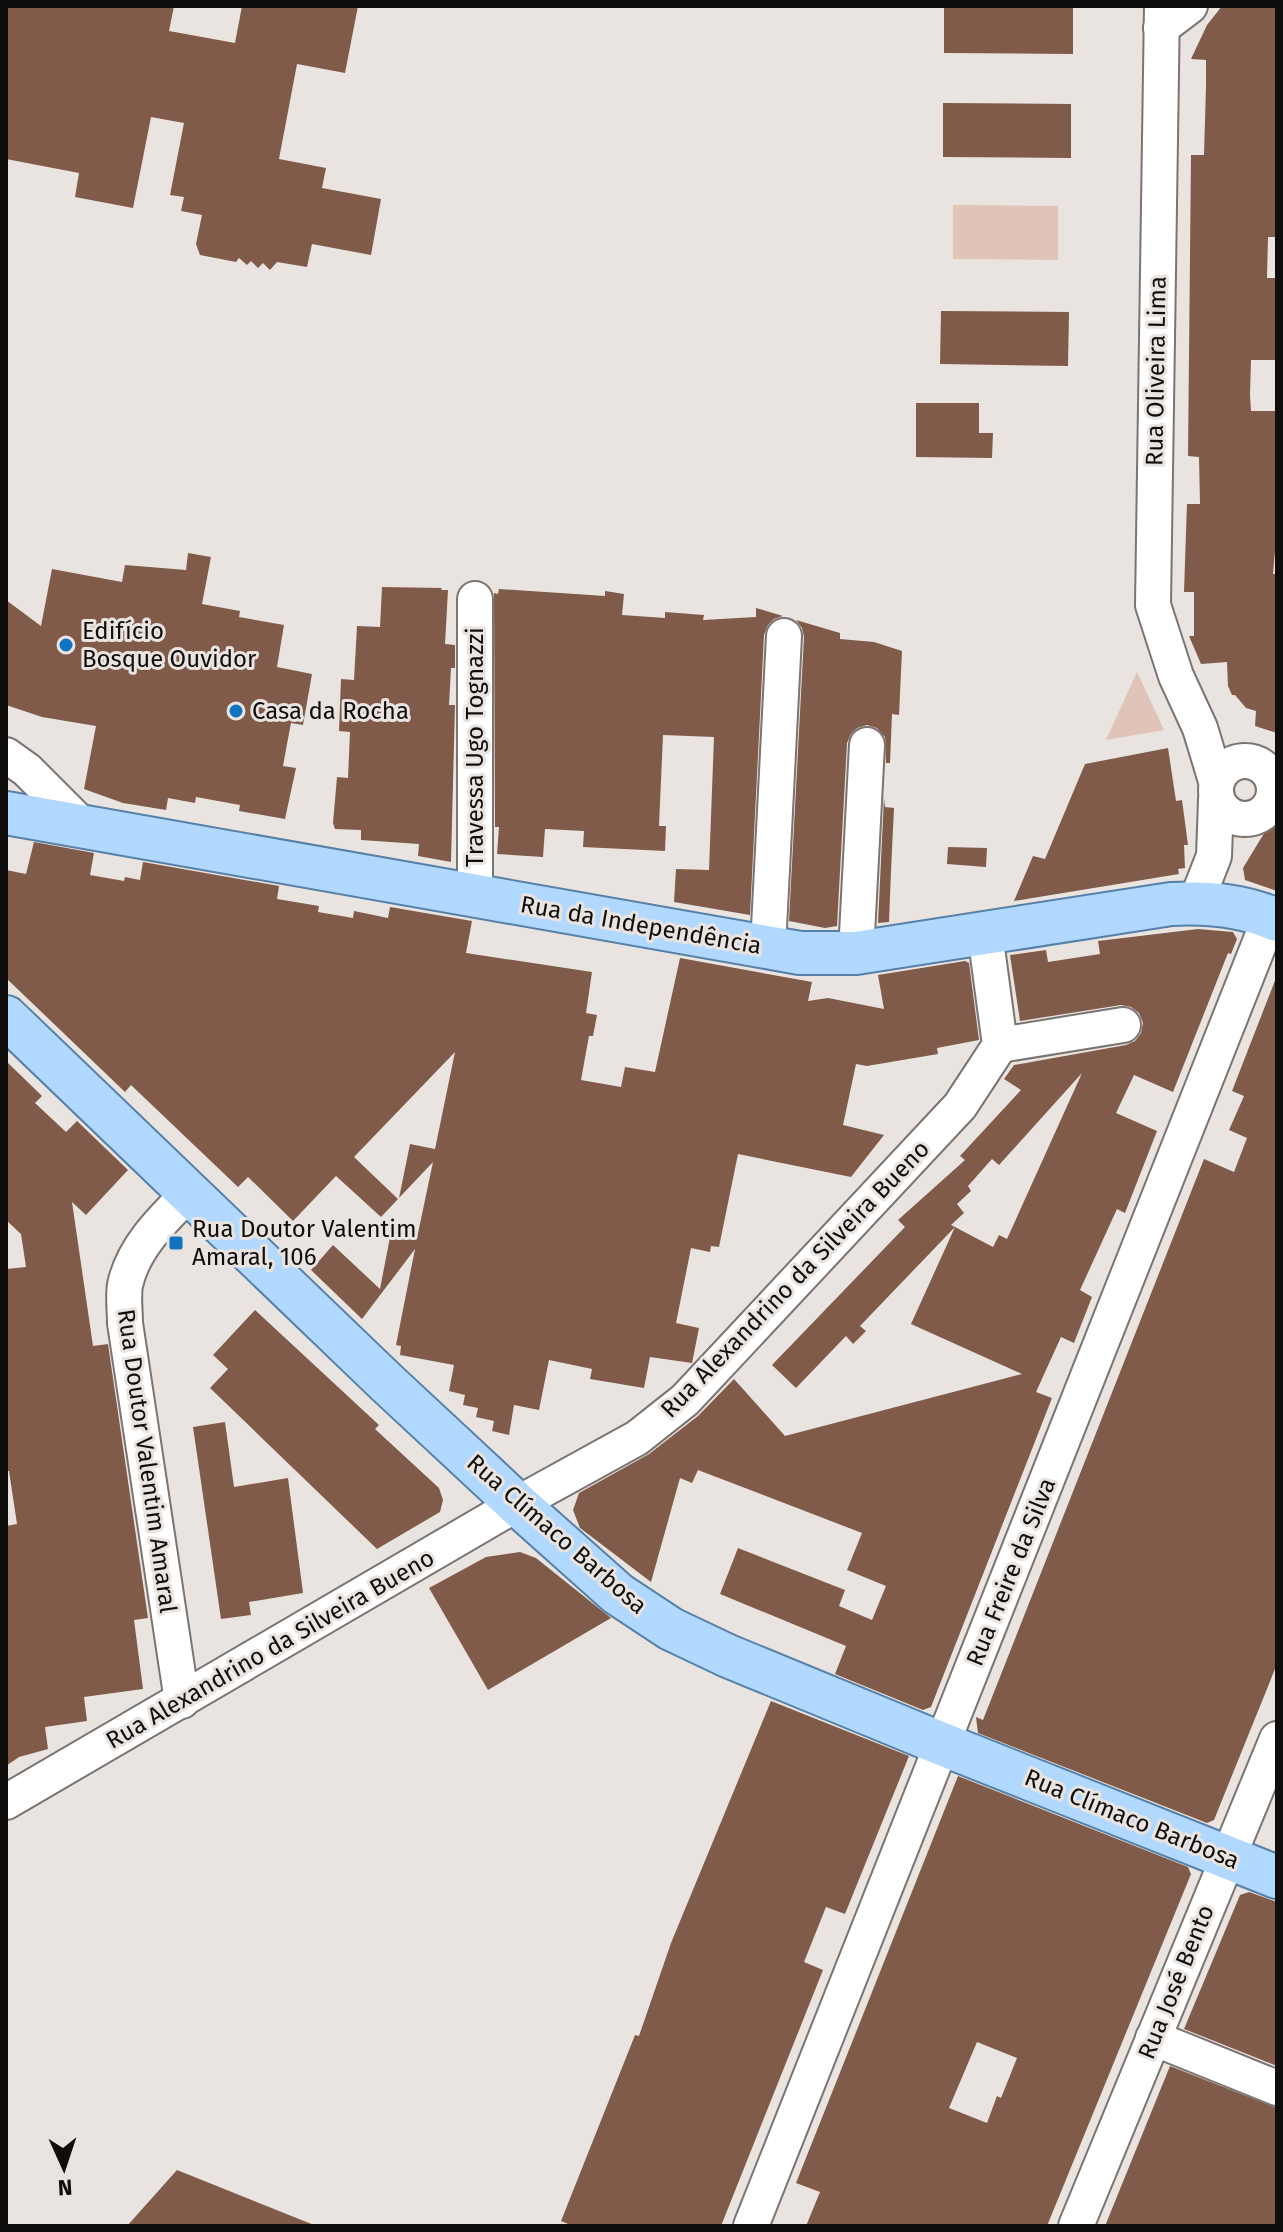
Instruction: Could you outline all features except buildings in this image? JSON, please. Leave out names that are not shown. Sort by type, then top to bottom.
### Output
[{"type":"main road","name":"Rua da Independência","points":[[6,813],[800,953],[856,953],[1159,905],[1196,902],[1274,919]]},
{"type":"main road","name":"Rua Clímaco Barbosa","points":[[6,1017],[188,1194],[517,1504],[618,1594],[671,1629],[728,1656],[1277,1877]]},
{"type":"street","points":[[1162,17],[1190,6]]},
{"type":"street","name":"Rua Oliveira Lima","points":[[1162,17],[1153,605],[1176,676],[1221,782]]},
{"type":"street","name":"Travessa Ugo Tognazzi","points":[[475,599],[475,895]]},
{"type":"street","points":[[768,947],[784,636]]},
{"type":"street","points":[[856,953],[867,745]]},
{"type":"street","points":[[6,755],[27,770],[84,827]]},
{"type":"street","points":[[1196,902],[1214,856],[1221,782],[1247,760],[1274,772],[1271,803],[1266,810],[1250,819],[1214,856]]},
{"type":"street","points":[[1221,782],[1221,809],[1230,816],[1250,819]]},
{"type":"street","name":"Rua Freire da Silva","points":[[751,2226],[1274,919]]},
{"type":"street","points":[[985,933],[1000,1045],[1123,1025]]},
{"type":"street","name":"Rua Alexandrino da Silveira Bueno","points":[[6,1802],[517,1504],[637,1438],[685,1400],[960,1106],[1000,1045]]},
{"type":"street","name":"Rua Doutor Valentim Amaral","points":[[182,1701],[125,1323],[124,1288],[132,1261],[155,1228],[188,1194]]},
{"type":"street","name":"Rua José Bento","points":[[1076,2226],[1277,1739]]},
{"type":"street","points":[[1153,2038],[1277,2088]]},
{"type":"shaded area","points":[[953,205],[1058,206],[1058,260],[953,259]]},
{"type":"shaded area","points":[[1137,672],[1164,730],[1106,740]]},
{"type":"place","name":"Edifício Bosque Ouvidor","points":[[66,645]]},
{"type":"place","name":"Casa da Rocha","points":[[236,711]]},
{"type":"place","name":"Rua Doutor Valentim Amaral, 106","points":[[176,1243]]}]
